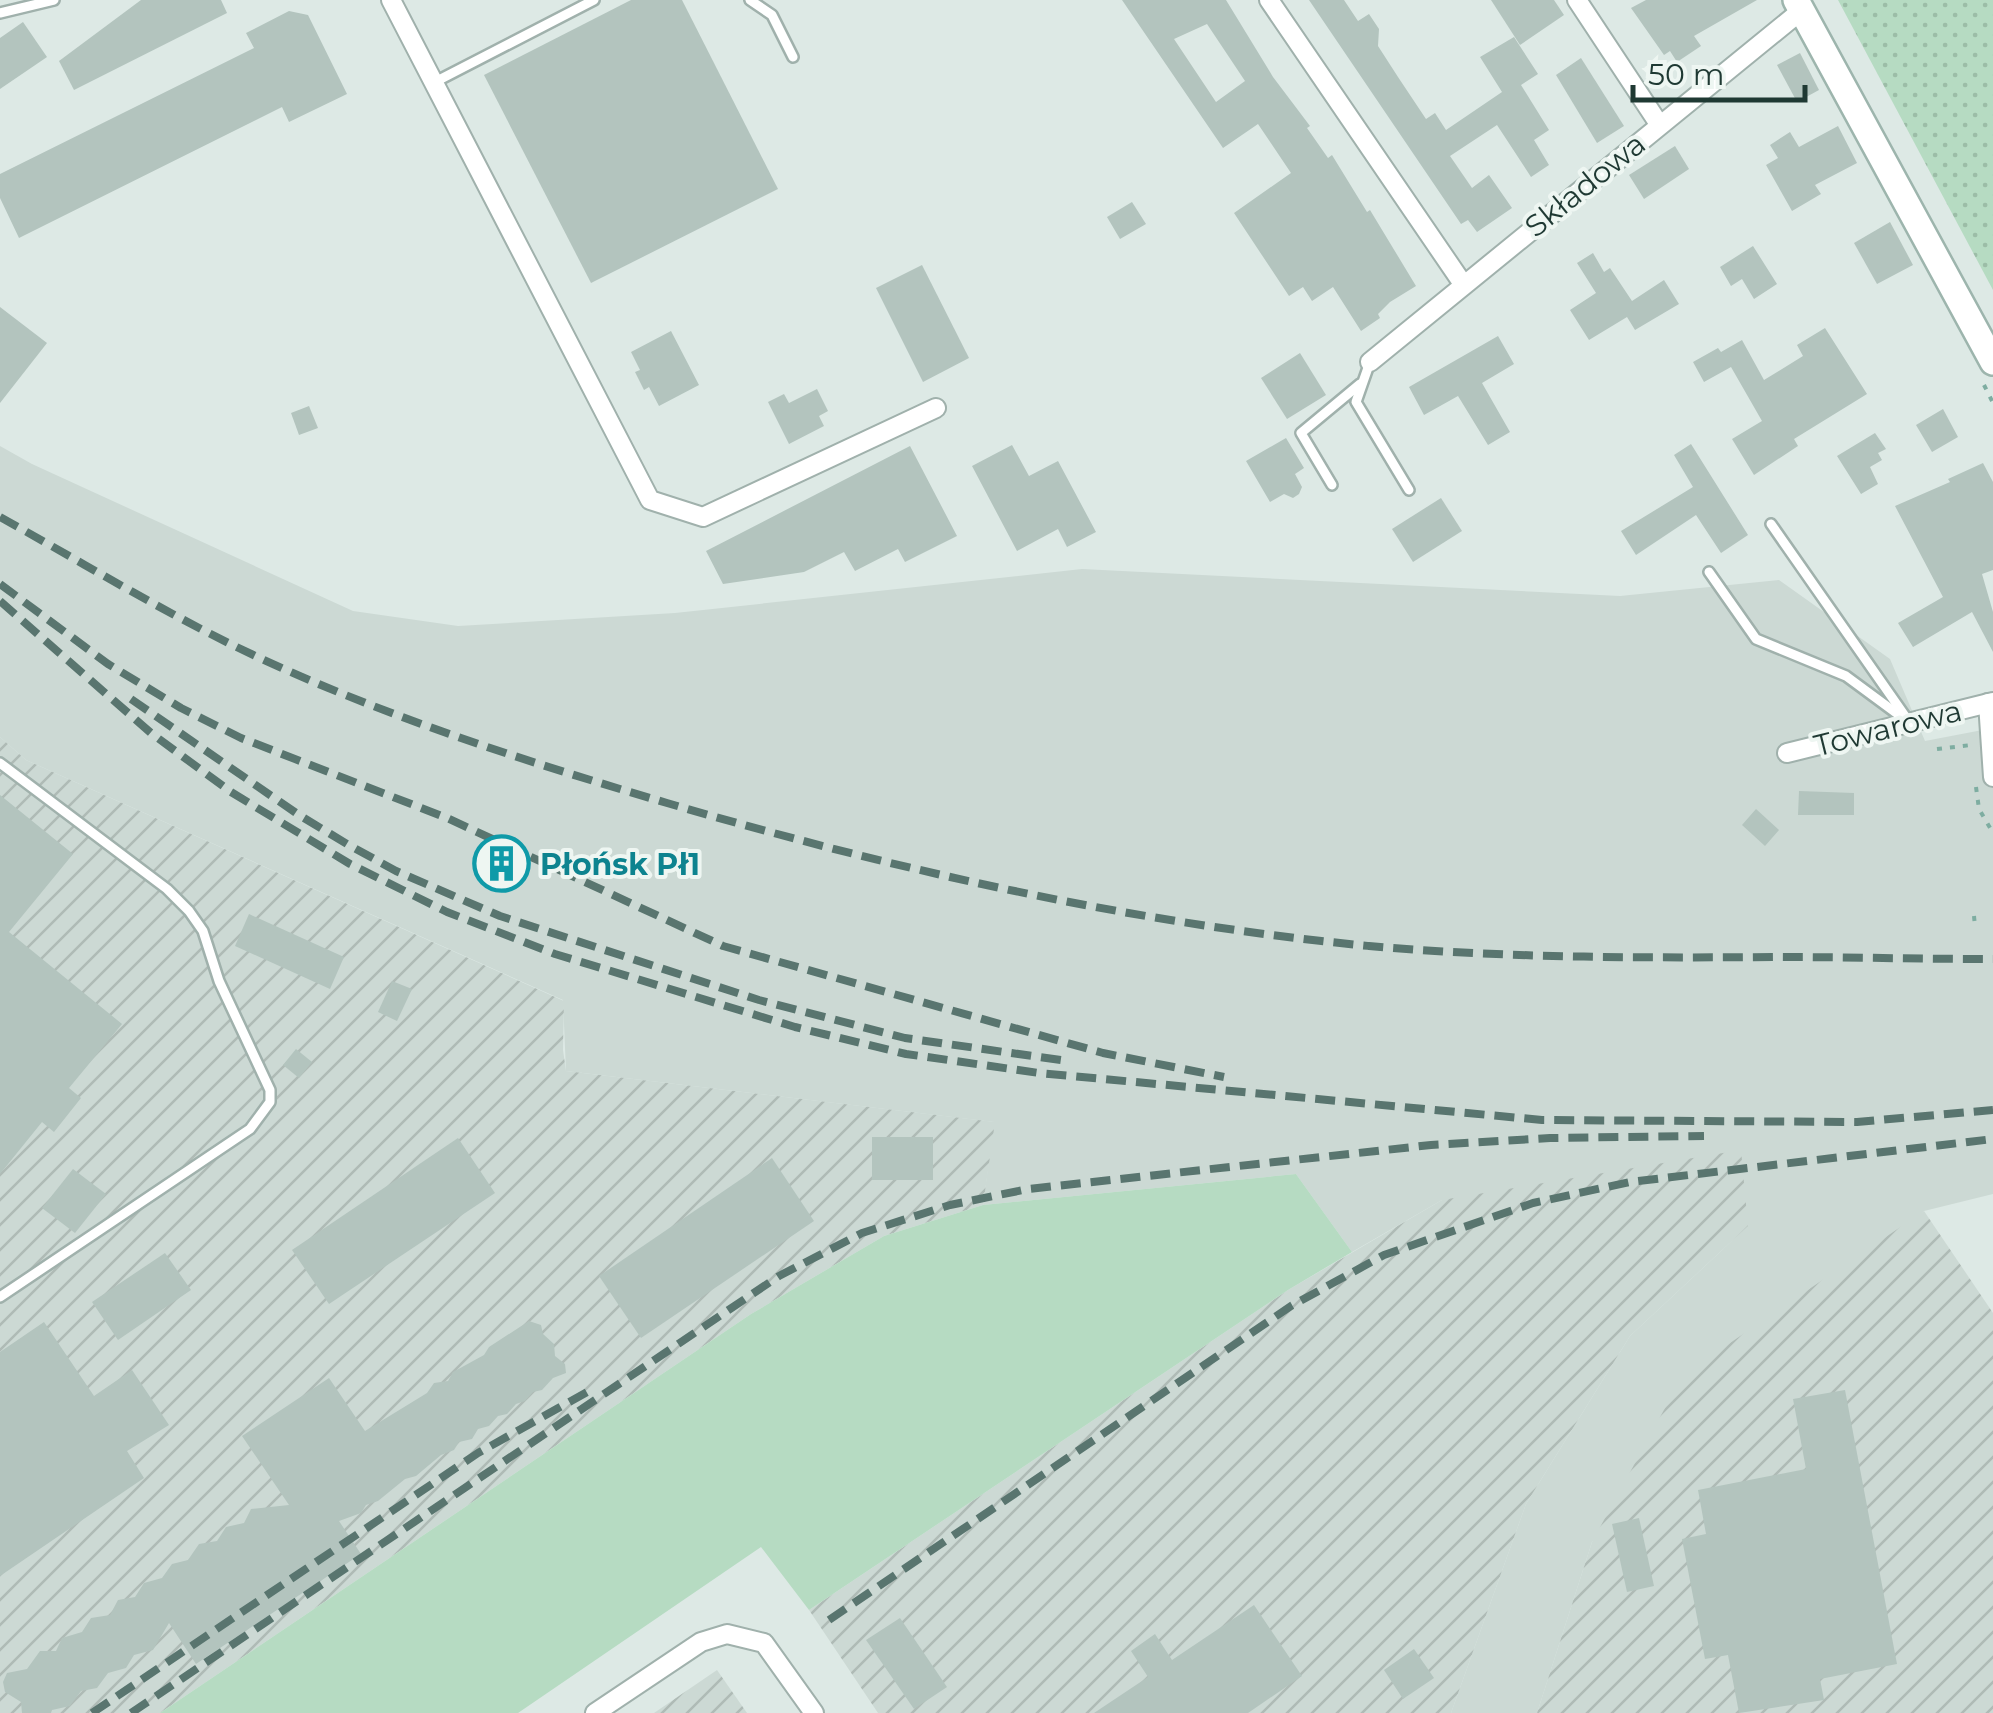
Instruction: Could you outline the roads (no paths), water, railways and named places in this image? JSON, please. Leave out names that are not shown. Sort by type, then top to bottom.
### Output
[{"type":"street","points":[[391,0],[650,500],[702,517],[936,408]]},
{"type":"street","points":[[1270,0],[1463,284]]},
{"type":"street","points":[[1577,0],[1659,124]]},
{"type":"street","points":[[1799,5],[1993,362]]},
{"type":"street","name":"Składowa","points":[[1370,362],[1799,5]]},
{"type":"street","name":"Towarowa","points":[[1787,753],[1991,702],[1993,777]]},
{"type":"street","points":[[596,1713],[700,1642],[727,1634],[764,1643],[814,1713]]},
{"type":"lane","points":[[0,12],[54,0]]},
{"type":"lane","points":[[432,83],[594,0]]},
{"type":"lane","points":[[750,0],[772,15],[793,58]]},
{"type":"lane","points":[[1370,362],[1356,402],[1409,490]]},
{"type":"lane","points":[[1332,486],[1301,433],[1361,383]]},
{"type":"lane","points":[[1771,524],[1909,723]]},
{"type":"lane","points":[[1709,572],[1756,639],[1846,676],[1909,723]]},
{"type":"lane","points":[[0,763],[167,889],[189,911],[203,931],[219,981],[270,1090],[270,1102],[250,1129],[0,1297]]},
{"type":"railway","points":[[0,517],[212,634],[378,708],[619,789],[927,872],[1191,923],[1369,946],[1572,956],[1993,959]]},
{"type":"railway","points":[[0,584],[108,664],[181,708],[241,738],[447,818],[723,946],[1103,1053],[1224,1077]]},
{"type":"railway","points":[[0,601],[151,733],[231,792],[350,864],[447,912],[555,954],[795,1027],[906,1054],[1039,1073],[1542,1120],[1857,1122],[1993,1110]]},
{"type":"railway","points":[[131,699],[347,844],[396,871],[500,916],[759,1000],[905,1038],[1061,1060]]},
{"type":"railway","points":[[131,1713],[779,1276],[862,1233],[950,1205],[1028,1189],[1431,1145],[1550,1138],[1704,1136]]},
{"type":"railway","points":[[829,1620],[1291,1306],[1384,1255],[1533,1203],[1630,1182],[1993,1139]]},
{"type":"railway","points":[[92,1713],[478,1453],[587,1392]]},
{"type":"place","name":"Płońsk Pł1","points":[[501,864]]}]
